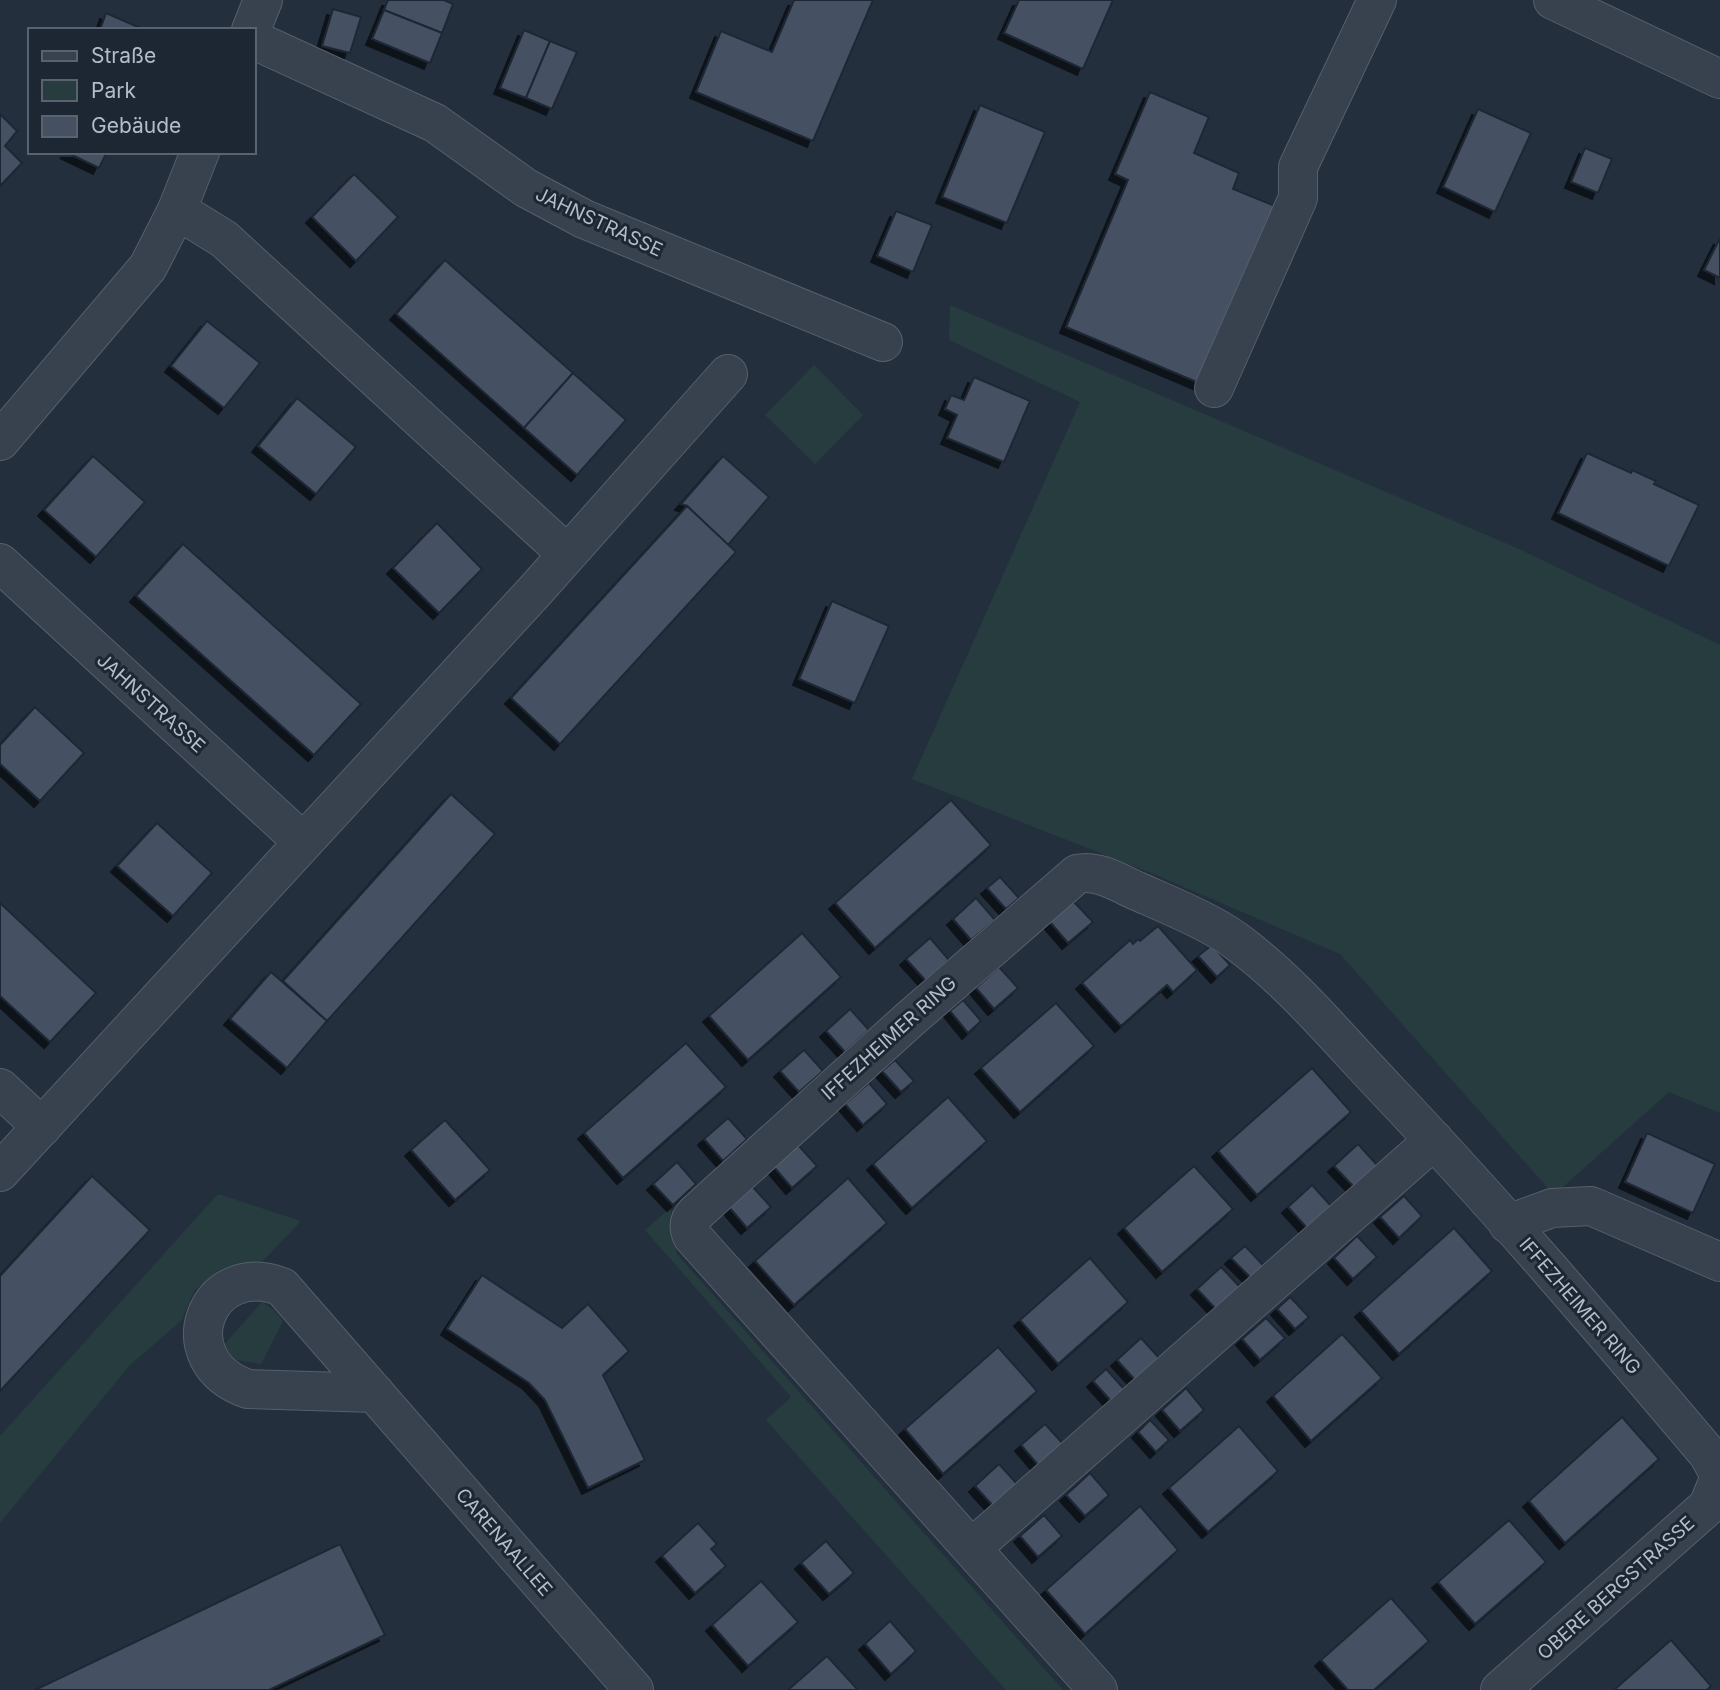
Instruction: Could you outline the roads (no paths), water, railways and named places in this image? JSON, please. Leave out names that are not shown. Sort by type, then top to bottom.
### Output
[{"type":"street","points":[[252,28],[263,0]]},
{"type":"street","points":[[1214,388],[1298,198],[1298,167],[1377,0]]},
{"type":"street","points":[[1553,0],[1720,79]]},
{"type":"street","name":"JAHNSTRASSE","points":[[256,41],[435,123],[526,188],[584,219],[883,342]]},
{"type":"street","points":[[3,431],[148,267],[177,210],[200,154]]},
{"type":"street","points":[[177,210],[224,239],[568,554]]},
{"type":"street","points":[[0,1172],[568,554],[728,374]]},
{"type":"street","name":"JAHNSTRASSE","points":[[0,563],[303,842]]},
{"type":"street","name":"IFFEZHEIMER RING","points":[[1098,1690],[689,1230],[696,1213],[910,1019],[1072,878],[1084,872],[1106,877],[1169,905],[1234,939],[1282,979],[1434,1140],[1581,1304],[1708,1454],[1720,1477]]},
{"type":"street","points":[[0,1088],[42,1128]]},
{"type":"street","points":[[972,1548],[1434,1140]]},
{"type":"street","points":[[1508,1224],[1552,1208],[1591,1206],[1720,1262]]},
{"type":"street","name":"CARENAALLEE","points":[[375,1393],[634,1690]]},
{"type":"street","name":"OBERE BERGSTRASSE","points":[[1500,1690],[1708,1506],[1720,1477]]}]
